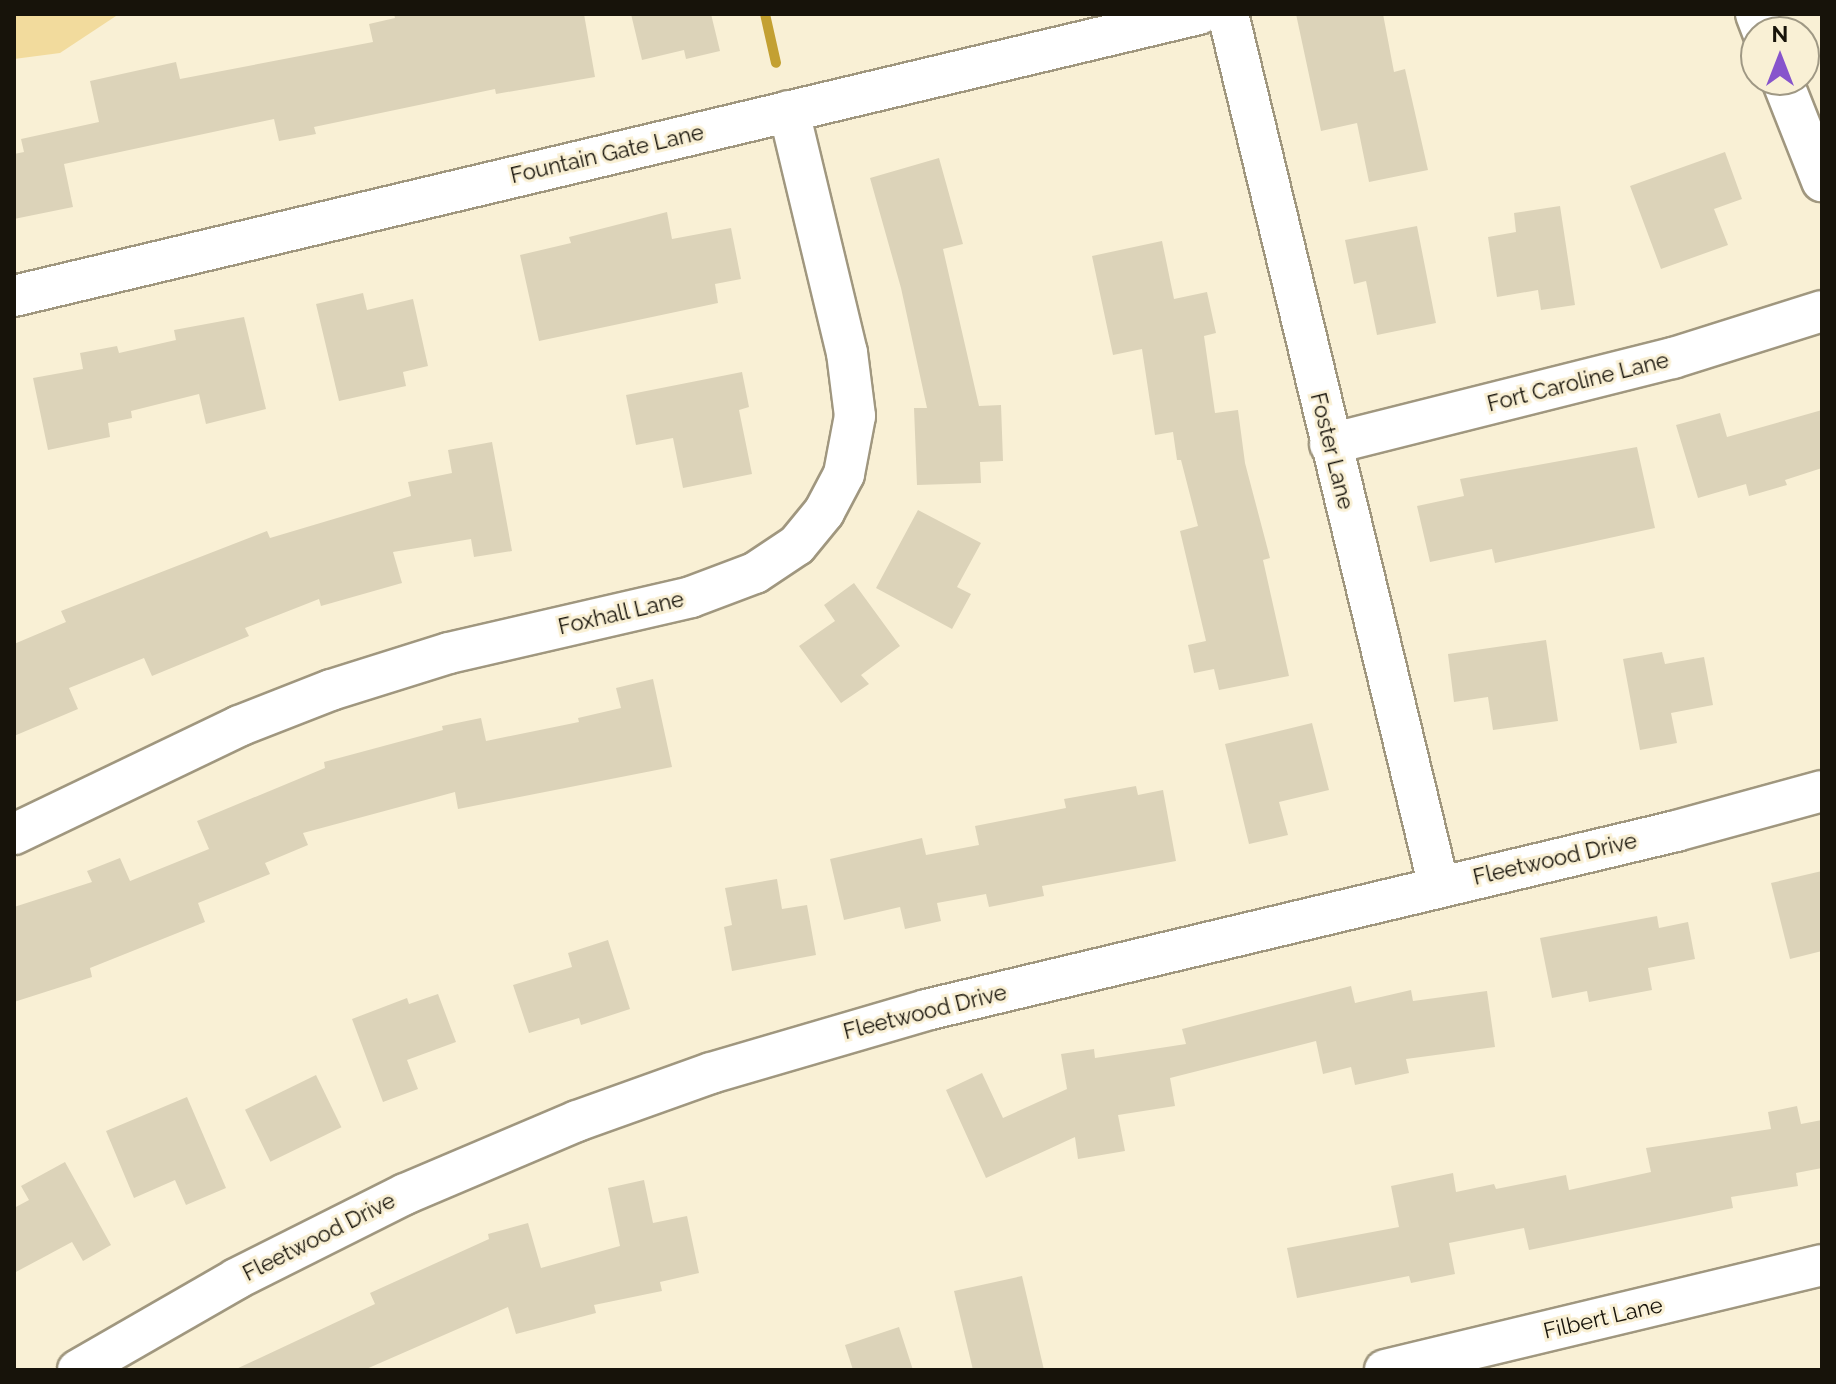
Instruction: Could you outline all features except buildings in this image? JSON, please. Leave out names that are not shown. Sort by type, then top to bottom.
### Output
[{"type":"street","name":"Fountain Gate Lane","points":[[14,296],[1199,14]]},
{"type":"street","name":"Foster Lane","points":[[1228,14],[1439,887]]},
{"type":"street","points":[[1788,96],[1822,181]]},
{"type":"street","name":"Foxhall Lane","points":[[14,834],[202,743],[331,690],[449,653],[691,597],[755,573],[797,545],[824,512],[844,474],[855,416],[847,353],[789,111]]},
{"type":"street","name":"Fort Caroline Lane","points":[[1330,444],[1673,358],[1822,311]]},
{"type":"street","name":"Fleetwood Drive","points":[[78,1370],[236,1279],[405,1194],[514,1146],[644,1096],[849,1030],[1676,831],[1822,791]]},
{"type":"street","name":"Filbert Lane","points":[[1385,1370],[1822,1265]]},
{"type":"shaded area","points":[[14,14],[119,14],[60,53],[14,59]]},
{"type":"waterway","points":[[765,14],[776,63]]}]
